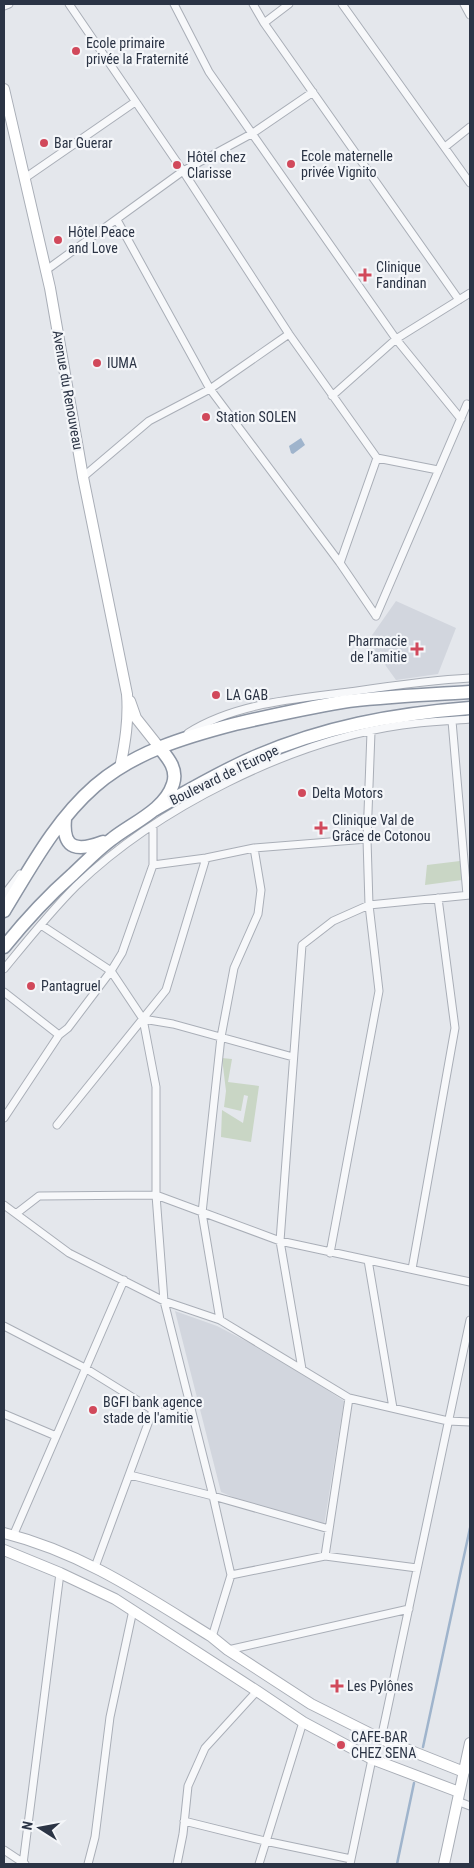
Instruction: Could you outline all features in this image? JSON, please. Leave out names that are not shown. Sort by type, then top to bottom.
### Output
[{"type":"highway","points":[[4,911],[51,834],[73,807],[96,785],[120,768],[159,747],[222,728],[311,708],[386,698],[470,692]]},
{"type":"highway","name":"Boulevard de l’Europe","points":[[154,810],[252,758],[303,738],[380,718],[470,708]]},
{"type":"highway","points":[[4,947],[24,922],[43,903],[111,840],[154,810],[170,792],[175,778],[174,770],[167,756],[159,747]]},
{"type":"highway","points":[[65,819],[65,837],[72,846],[87,848],[111,840]]},
{"type":"street","points":[[4,6],[8,4]]},
{"type":"street","points":[[69,4],[183,171],[289,334],[377,458],[438,470]]},
{"type":"street","points":[[174,4],[209,72],[396,339],[461,419]]},
{"type":"street","points":[[253,4],[264,23],[459,300]]},
{"type":"street","points":[[264,23],[289,4]]},
{"type":"street","points":[[342,4],[470,183]]},
{"type":"street","points":[[464,4],[470,15]]},
{"type":"street","name":"Avenue du Renouveau","points":[[4,88],[50,288],[83,477],[127,694],[136,718],[159,747]]},
{"type":"street","points":[[45,271],[183,171],[253,133],[313,92]]},
{"type":"street","points":[[25,178],[135,102]]},
{"type":"street","points":[[445,147],[470,127]]},
{"type":"street","points":[[117,220],[210,389],[340,563],[376,616],[438,470],[469,403]]},
{"type":"street","points":[[332,396],[396,339],[470,294]]},
{"type":"street","points":[[83,477],[149,422],[210,389],[289,334]]},
{"type":"street","points":[[456,412],[469,403]]},
{"type":"street","points":[[340,563],[377,458]]},
{"type":"street","points":[[174,742],[199,726],[221,716],[281,702],[439,679],[470,678]]},
{"type":"street","name":"Avenue du Renouveau","points":[[120,768],[127,727],[127,694]]},
{"type":"street","points":[[4,969],[41,925],[77,886],[97,868],[153,826],[206,794],[250,772],[319,745],[402,725],[470,719]]},
{"type":"street","points":[[302,1369],[280,1241],[302,945],[333,921],[369,905],[468,895],[452,720]]},
{"type":"street","points":[[330,1253],[379,991],[369,905],[367,838],[371,732]]},
{"type":"street","points":[[4,1118],[59,1035],[68,1028],[111,971],[122,953],[153,865],[153,826]]},
{"type":"street","points":[[4,895],[51,834]]},
{"type":"street","points":[[153,865],[206,858],[254,848],[367,838]]},
{"type":"street","points":[[220,1320],[202,1212],[221,1037],[234,968],[258,914],[261,890],[254,848]]},
{"type":"street","points":[[57,1125],[166,990],[206,858]]},
{"type":"street","points":[[412,1269],[455,1028],[438,898]]},
{"type":"street","points":[[41,925],[111,971],[143,1019],[156,1087],[156,1195],[164,1302],[231,1575],[212,1638]]},
{"type":"street","points":[[4,992],[59,1035]]},
{"type":"street","points":[[143,1019],[173,1024],[293,1057]]},
{"type":"street","points":[[17,1213],[38,1196],[156,1195],[280,1241],[470,1282]]},
{"type":"street","points":[[4,1205],[69,1253],[164,1302],[220,1320],[349,1398],[448,1421],[470,1422]]},
{"type":"street","points":[[368,1260],[393,1408]]},
{"type":"street","points":[[124,1280],[56,1436],[8,1534],[44,1546],[95,1567],[212,1638],[311,1704],[381,1739],[464,1772]]},
{"type":"street","points":[[381,1739],[470,1320]]},
{"type":"street","points":[[4,1326],[85,1368],[153,1410],[193,1419]]},
{"type":"street","points":[[325,1556],[349,1398]]},
{"type":"street","points":[[95,1567],[153,1410]]},
{"type":"street","points":[[4,1414],[56,1436]]},
{"type":"street","points":[[130,1475],[329,1529]]},
{"type":"street","points":[[4,1550],[95,1588],[258,1691],[303,1722],[372,1759],[462,1791],[470,1806]]},
{"type":"street","points":[[231,1575],[325,1556],[417,1568]]},
{"type":"street","points":[[4,1850],[24,1864],[40,1721],[60,1573]]},
{"type":"street","points":[[228,1650],[409,1608]]},
{"type":"street","points":[[88,1864],[95,1837],[110,1717],[132,1610]]},
{"type":"street","points":[[177,1864],[188,1786],[205,1748],[258,1691]]},
{"type":"street","points":[[259,1864],[303,1722]]},
{"type":"street","points":[[444,1864],[462,1791],[470,1743]]},
{"type":"street","points":[[184,1820],[265,1842],[351,1862],[372,1759]]},
{"type":"shaded area","points":[[396,601],[456,628],[438,674],[396,680],[368,641]]},
{"type":"shaded area","points":[[175,1311],[217,1326],[275,1356],[344,1401],[324,1526],[259,1508],[221,1492]]},
{"type":"green space","points":[[460,861],[462,880],[425,885],[427,865]]},
{"type":"green space","points":[[222,1058],[232,1059],[228,1082],[259,1086],[251,1142],[221,1137],[222,1110],[243,1123],[248,1096],[244,1095],[241,1111],[224,1107],[226,1091]]},
{"type":"water","points":[[301,438],[305,445],[293,454],[291,453],[289,446]]},
{"type":"waterway","points":[[423,1747],[470,1528]]},
{"type":"waterway","points":[[397,1864],[414,1783]]},
{"type":"place","name":"Ecole primaire privée la Fraternité","points":[[76,51]]},
{"type":"place","name":"Bar Guerar","points":[[44,143]]},
{"type":"place","name":"Ecole maternelle privée Vignito","points":[[291,164]]},
{"type":"place","name":"Hôtel chez Clarisse","points":[[177,165]]},
{"type":"place","name":"Hôtel Peace and Love","points":[[58,240]]},
{"type":"place","name":"Clinique Fandinan","points":[[365,275]]},
{"type":"place","name":"IUMA","points":[[97,363]]},
{"type":"place","name":"Station SOLEN","points":[[206,417]]},
{"type":"place","name":"Pharmacie de l’amitie","points":[[417,649]]},
{"type":"place","name":"LA GAB","points":[[216,695]]},
{"type":"place","name":"Delta Motors","points":[[302,793]]},
{"type":"place","name":"Clinique Val de Grâce de Cotonou","points":[[321,828]]},
{"type":"place","name":"Pantagruel","points":[[31,986]]},
{"type":"place","name":"BGFI bank agence stade de l'amitie","points":[[93,1410]]},
{"type":"place","name":"Les Pylônes","points":[[337,1686]]},
{"type":"place","name":"CAFE-BAR CHEZ SENA","points":[[341,1745]]}]
